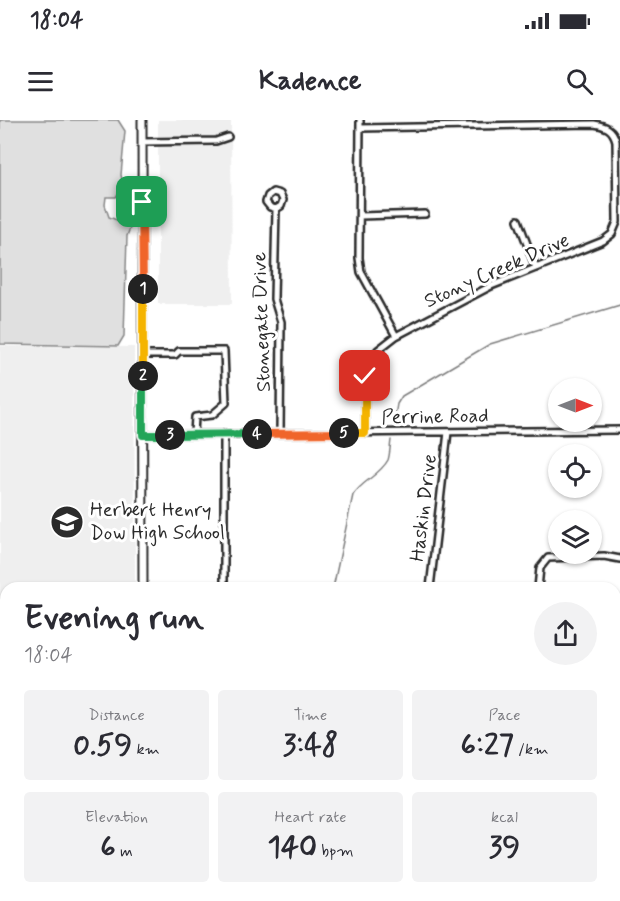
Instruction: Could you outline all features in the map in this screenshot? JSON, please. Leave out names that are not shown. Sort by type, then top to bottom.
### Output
[{"type":"main road","points":[[142,120],[143,582]]},
{"type":"street","points":[[360,120],[359,258],[361,272],[396,336]]},
{"type":"street","name":"Stony Creek Drive","points":[[360,128],[594,124],[610,129],[614,133],[616,153],[617,222],[612,234],[603,241],[491,286],[396,336],[378,350],[370,361],[365,376],[365,433]]},
{"type":"street","points":[[142,142],[216,141],[228,137]]},
{"type":"street","name":"Stonegate Drive","points":[[276,209],[274,300],[281,322],[280,434]]},
{"type":"street","points":[[360,216],[426,214]]},
{"type":"street","points":[[518,220],[536,268]]},
{"type":"street","points":[[143,355],[175,355],[180,351],[224,351],[226,402],[212,415],[195,417],[194,435]]},
{"type":"street","name":"Perrine Road","points":[[143,435],[620,430]]},
{"type":"street","name":"Haskin Drive","points":[[431,582],[448,432]]},
{"type":"street","points":[[224,434],[224,582]]},
{"type":"street","points":[[539,582],[542,562],[548,558],[604,556],[620,559]]},
{"type":"shaded area","points":[[0,120],[118,120],[125,131],[121,175],[123,184],[116,197],[106,197],[105,205],[109,217],[119,221],[127,219],[132,223],[127,236],[124,336],[118,346],[0,344]]},
{"type":"shaded area","points":[[158,120],[231,120],[232,304],[158,304]]},
{"type":"shaded area","name":"Herbert Henry Dow High School","points":[[0,346],[134,347],[135,582],[0,582]]},
{"type":"waterway","points":[[394,422],[397,404],[402,396],[490,344],[620,305]]},
{"type":"waterway","points":[[334,582],[353,495],[385,465],[389,458],[391,440]]},
{"type":"place","name":"Herbert Henry Dow High School","points":[[67,522]]},
{"type":"route","points":[[142,202],[143,435],[365,433],[365,376]]}]
